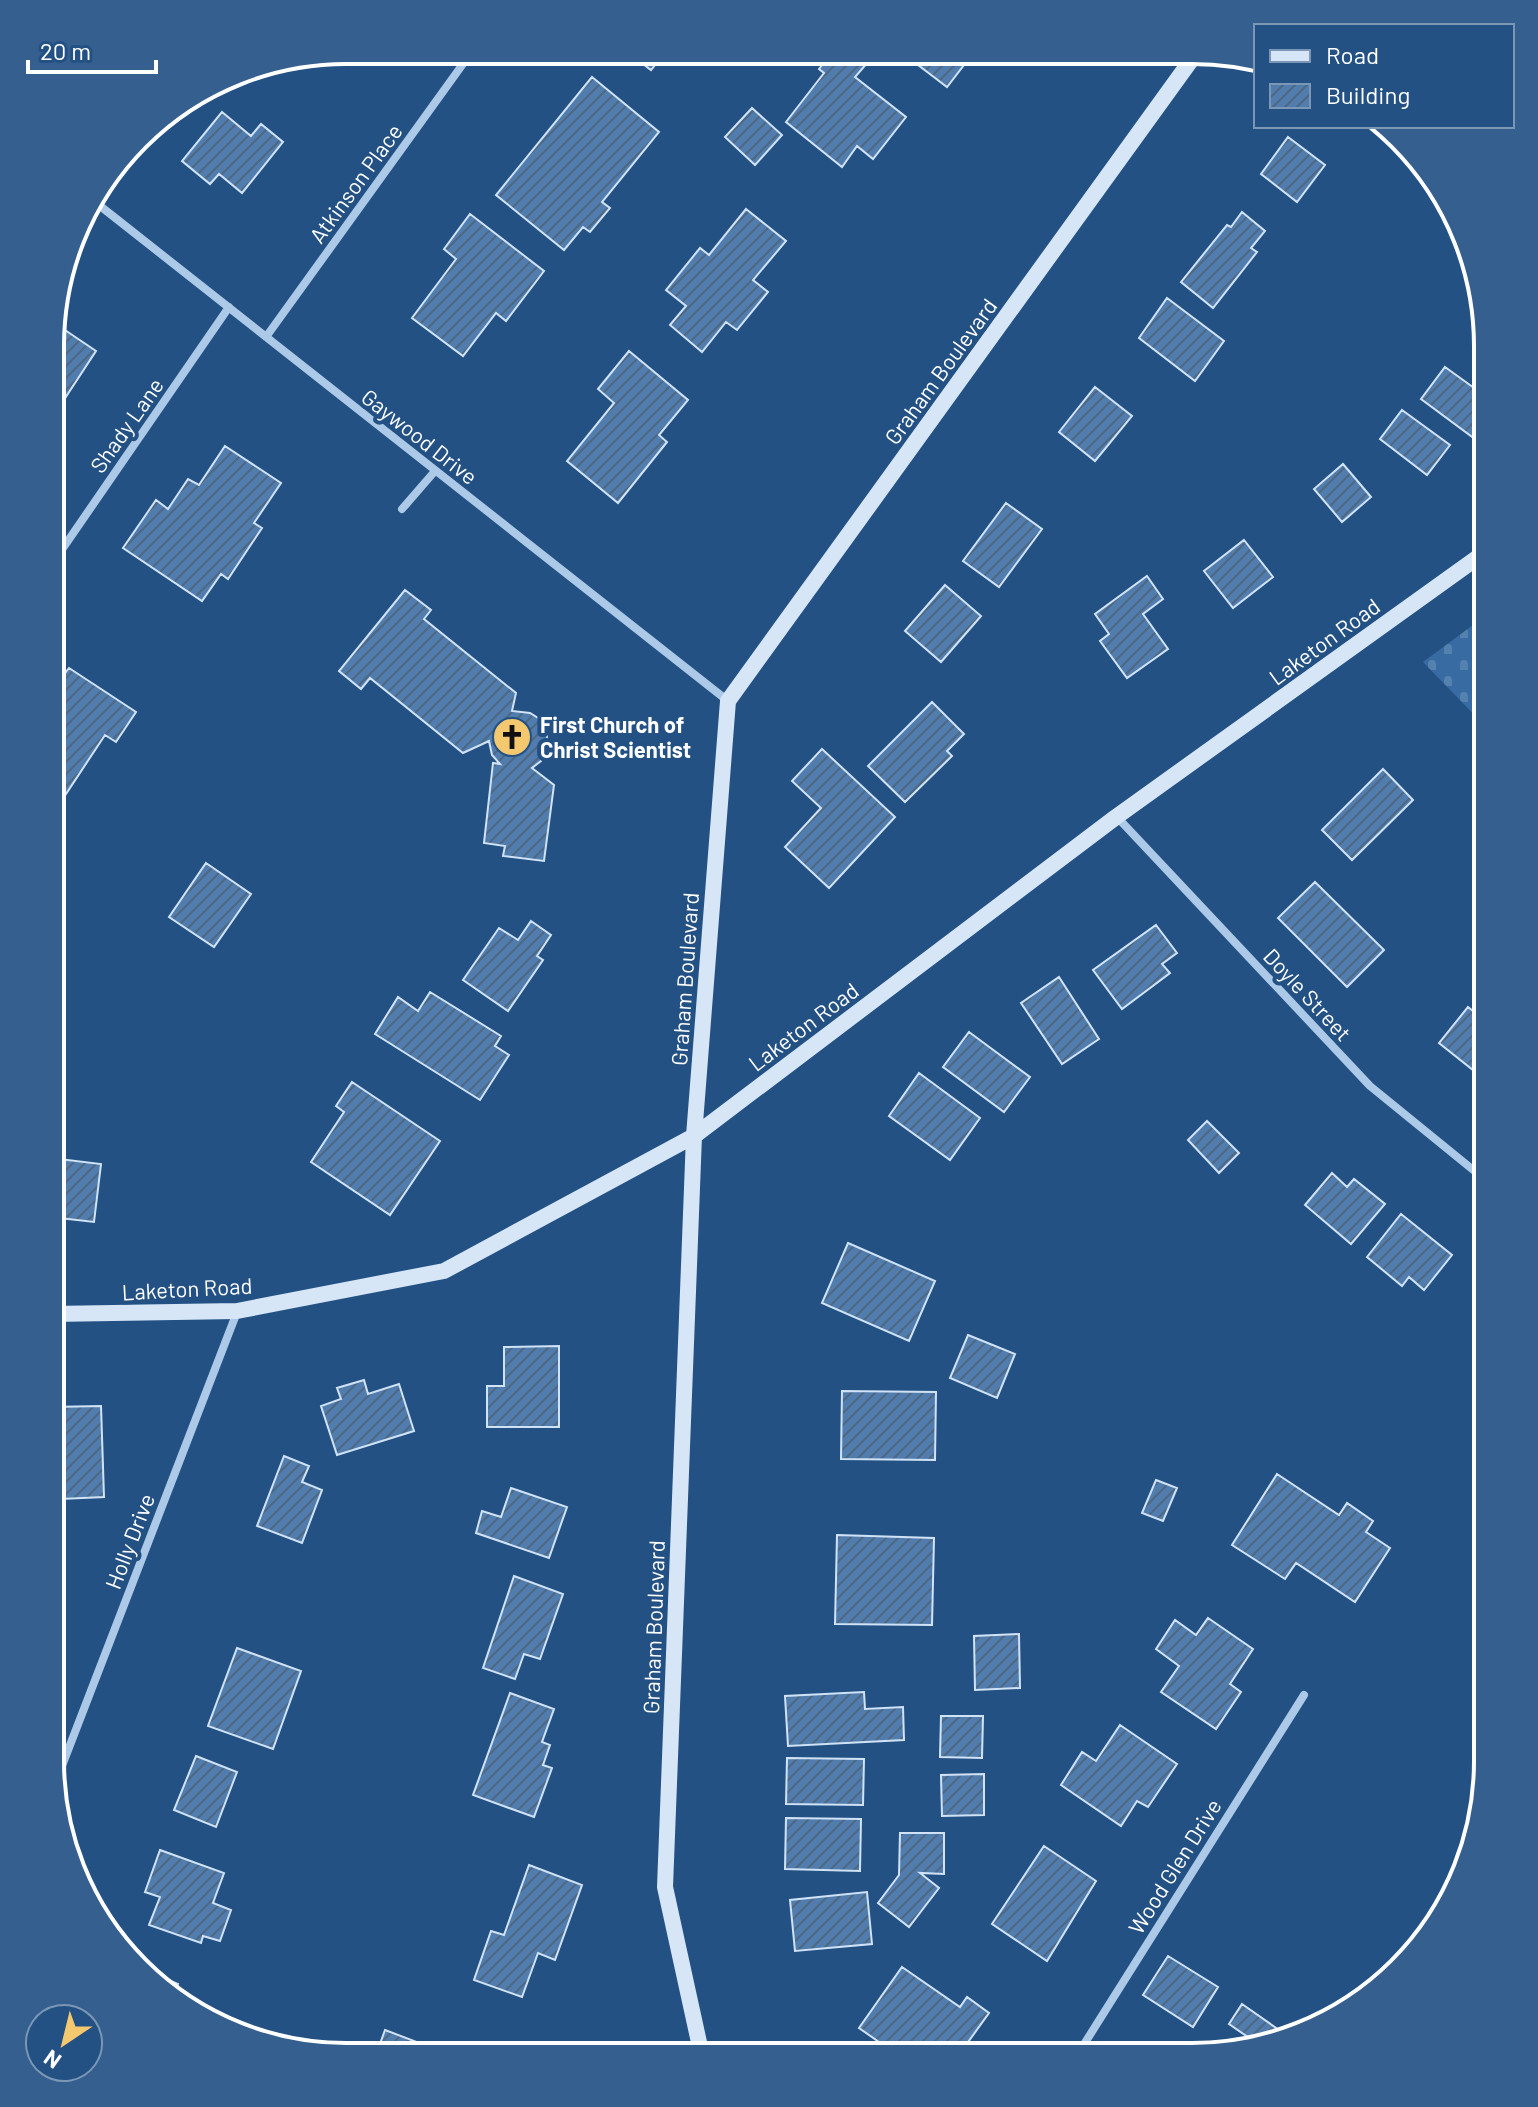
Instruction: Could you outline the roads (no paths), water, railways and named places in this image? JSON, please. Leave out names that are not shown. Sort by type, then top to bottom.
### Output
[{"type":"street","name":"Graham Boulevard","points":[[698,2043],[665,1887],[694,1136],[728,701],[1188,64]]},
{"type":"street","name":"Atkinson Place","points":[[266,337],[462,65]]},
{"type":"street","name":"Gaywood Drive","points":[[101,207],[728,701]]},
{"type":"street","name":"Shady Lane","points":[[64,547],[229,307]]},
{"type":"street","points":[[402,509],[435,471]]},
{"type":"street","name":"Laketon Road","points":[[64,1314],[237,1311],[444,1271],[694,1136],[1116,817],[1474,560]]},
{"type":"street","name":"Doyle Street","points":[[1116,817],[1370,1086],[1473,1170]]},
{"type":"street","name":"Holly Drive","points":[[64,1761],[237,1311]]},
{"type":"street","name":"Wood Glen Drive","points":[[1085,2043],[1304,1695]]},
{"type":"place","name":"First Church of Christ Scientist","points":[[512,737]]}]
